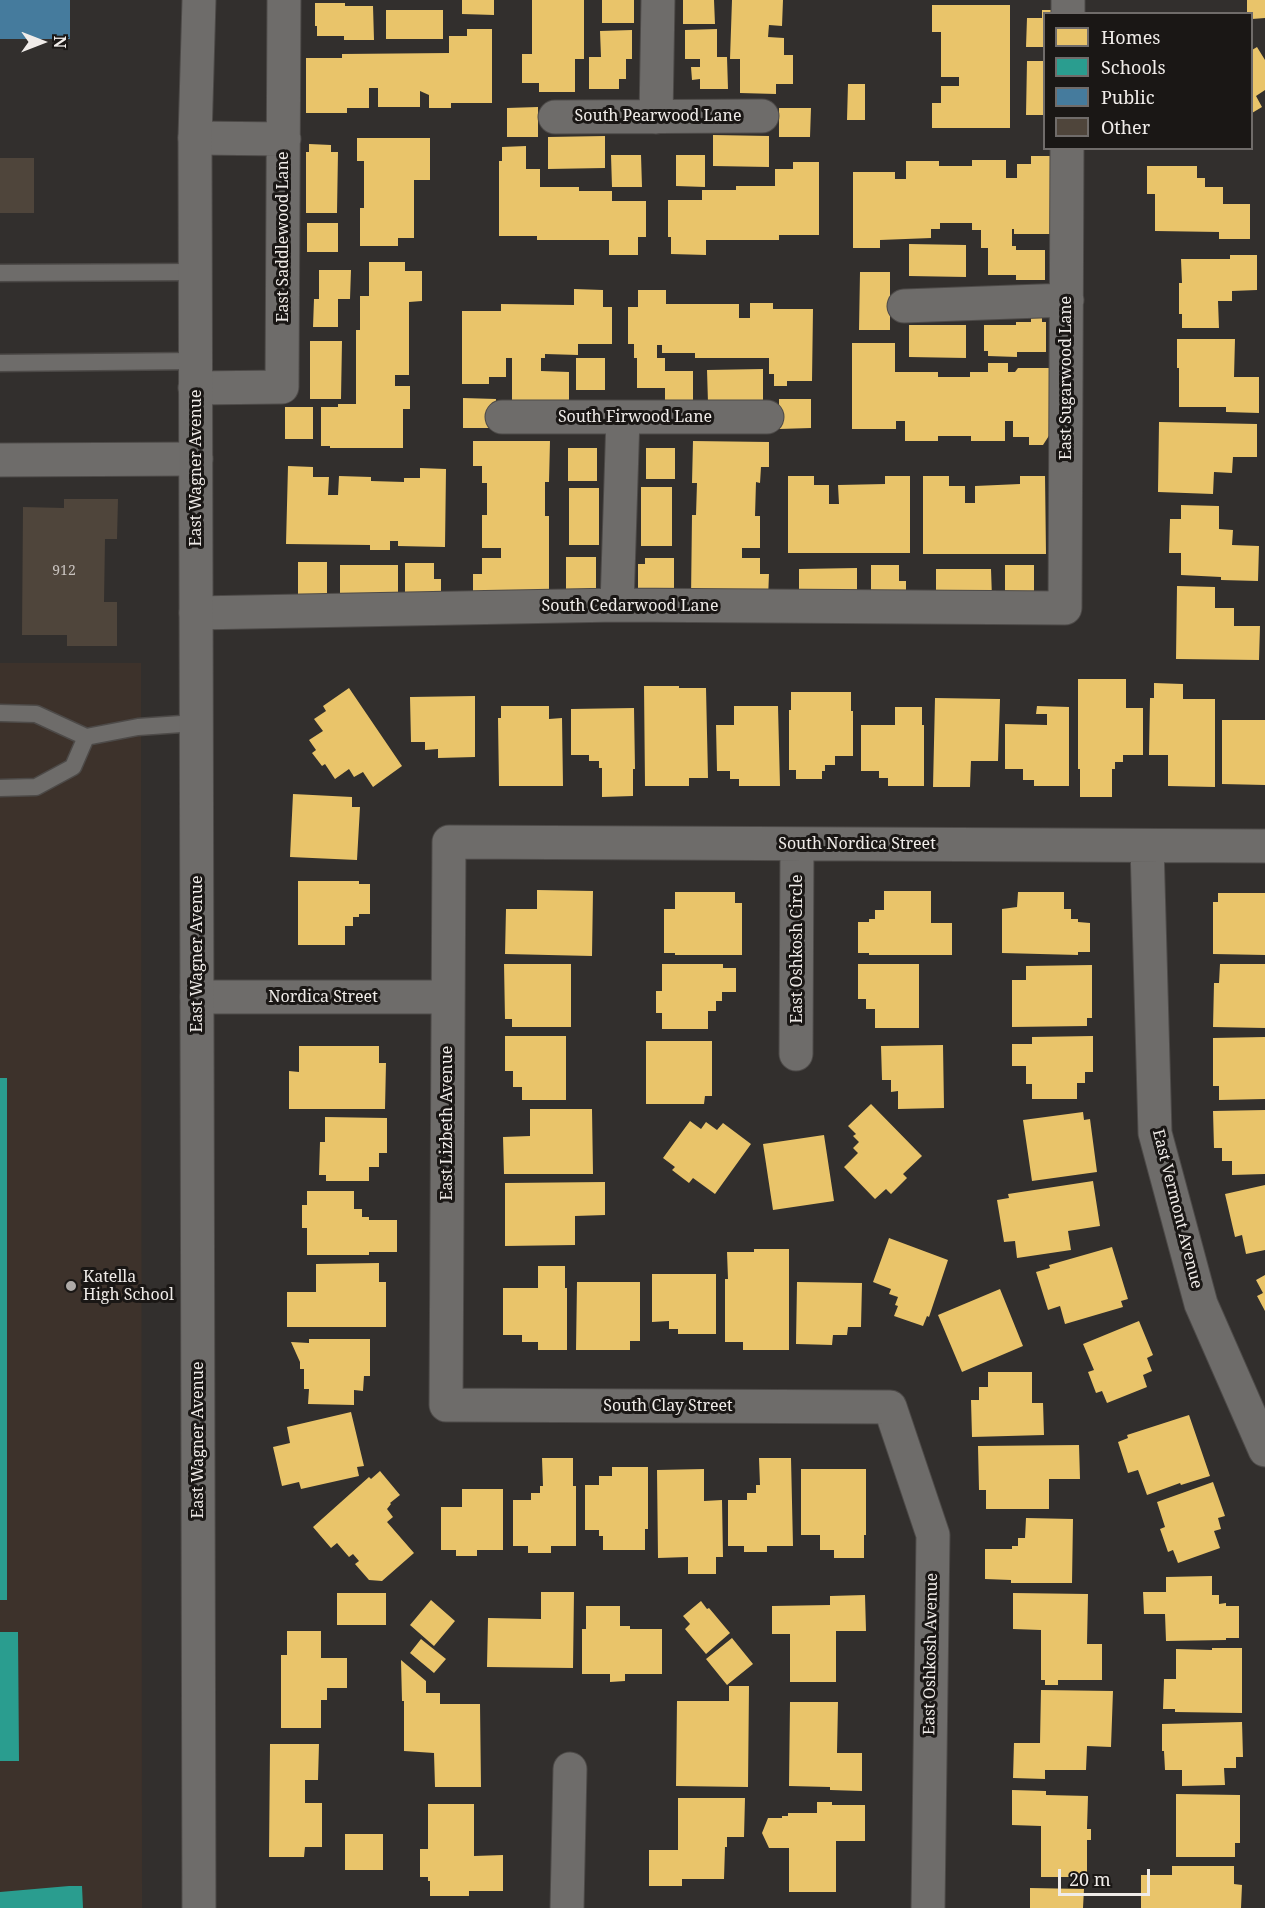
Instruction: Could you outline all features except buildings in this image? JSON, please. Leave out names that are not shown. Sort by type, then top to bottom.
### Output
[{"type":"street","name":"East Wagner Avenue","points":[[199,0],[195,138],[199,1908]]},
{"type":"street","name":"East Saddlewood Lane","points":[[195,374],[282,387],[285,0]]},
{"type":"street","points":[[656,117],[658,0]]},
{"type":"street","name":"South Pearwood Lane","points":[[555,117],[762,116]]},
{"type":"street","points":[[195,138],[284,139]]},
{"type":"street","name":"East Sugarwood Lane","points":[[1065,608],[1067,150]]},
{"type":"street","points":[[904,306],[1067,300]]},
{"type":"street","name":"South Firwood Lane","points":[[502,417],[767,417]]},
{"type":"street","points":[[617,605],[623,417]]},
{"type":"street","points":[[0,460],[196,459]]},
{"type":"street","name":"South Cedarwood Lane","points":[[196,613],[617,605],[1065,608]]},
{"type":"street","name":"South Nordica Street","points":[[449,842],[1265,846]]},
{"type":"street","name":"East Lizbeth Avenue","points":[[446,1405],[449,842]]},
{"type":"street","name":"East Oshkosh Circle","points":[[796,1054],[797,844]]},
{"type":"street","name":"East Vermont Avenue","points":[[1147,846],[1155,1133],[1201,1304],[1265,1450]]},
{"type":"street","name":"Nordica Street","points":[[197,997],[448,997]]},
{"type":"street","name":"South Clay Street","points":[[446,1405],[890,1407]]},
{"type":"street","name":"East Oshkosh Avenue","points":[[890,1407],[933,1535],[928,1908]]},
{"type":"street","points":[[567,1908],[570,1769]]},
{"type":"lane","points":[[0,273],[195,272]]},
{"type":"lane","points":[[0,363],[195,374]]},
{"type":"lane","points":[[0,713],[36,714],[86,737],[138,727],[196,723]]},
{"type":"lane","points":[[0,788],[36,787],[73,767],[86,737]]},
{"type":"shaded area","name":"Katella High School","points":[[0,663],[141,663],[142,1908],[0,1908]]},
{"type":"place","name":"Katella High School","points":[[71,1286]]}]
